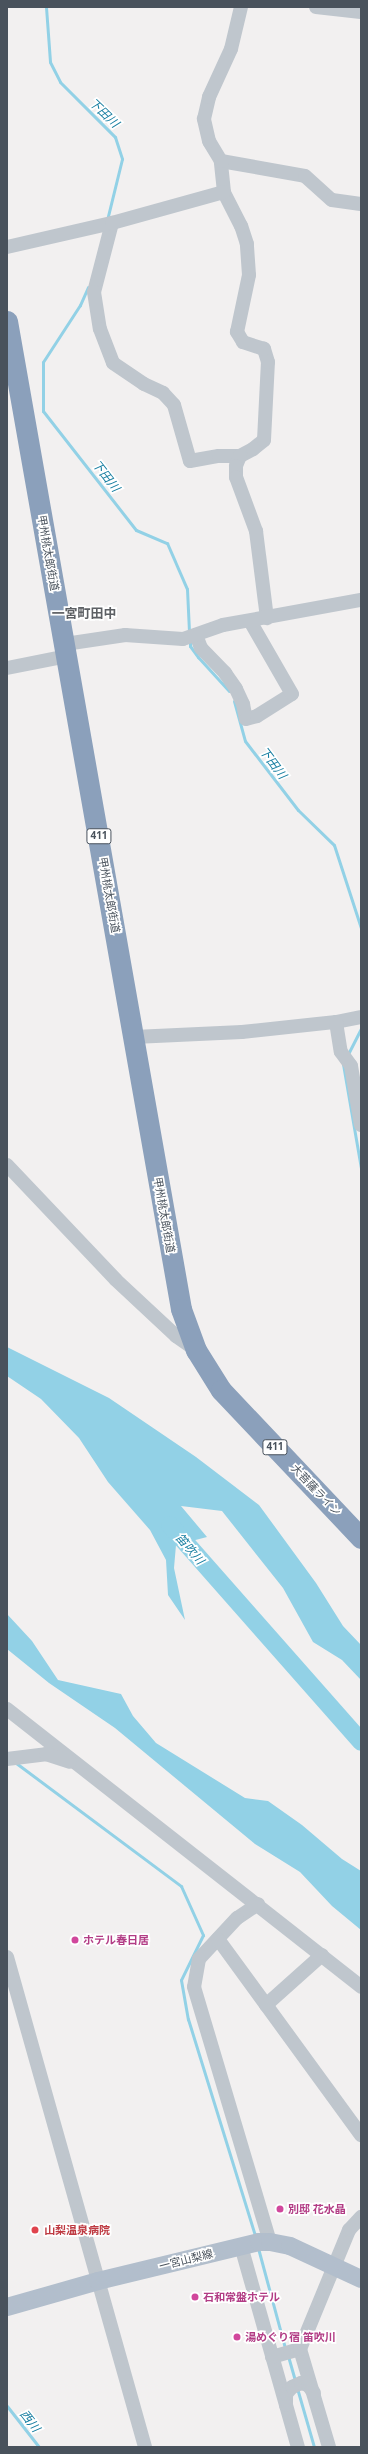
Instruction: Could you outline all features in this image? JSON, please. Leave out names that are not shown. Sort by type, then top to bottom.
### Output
[{"type":"highway","name":"甲州桃太郎街道","points":[[7,321],[134,1037],[175,1281],[185,1323],[196,1350]]},
{"type":"highway","name":"大菩薩ライン","points":[[196,1350],[221,1390],[361,1538]]},
{"type":"main road","name":"一宮山梨線","points":[[7,2308],[98,2281],[254,2244],[290,2246],[334,2268],[361,2279]]},
{"type":"street","points":[[107,224],[94,292],[100,329],[113,363],[144,384],[163,393],[174,405],[190,461],[219,456],[240,456],[264,440],[268,362],[264,349],[243,342],[237,332],[248,275],[249,260],[242,226],[224,192],[221,161],[209,141],[204,119],[210,98],[231,49],[241,7]]},
{"type":"street","points":[[316,7],[361,12]]},
{"type":"street","points":[[221,161],[304,176],[332,200],[361,204]]},
{"type":"street","points":[[7,247],[107,224],[224,192]]},
{"type":"street","points":[[240,456],[236,466],[236,477],[256,531],[268,618]]},
{"type":"street","points":[[7,668],[66,650],[125,635],[189,637],[223,625],[361,600]]},
{"type":"street","points":[[189,637],[225,673],[236,689],[243,704],[246,719],[257,716],[292,694],[250,621]]},
{"type":"street","points":[[134,1037],[242,1032],[336,1022],[361,1017]]},
{"type":"street","points":[[336,1022],[341,1052],[351,1066],[361,1125]]},
{"type":"street","points":[[7,1165],[116,1280],[176,1336],[196,1350]]},
{"type":"street","points":[[7,1709],[361,1986]]},
{"type":"street","points":[[13,1758],[46,1754],[78,1764]]},
{"type":"street","points":[[258,1904],[237,1918],[199,1959],[194,1986],[254,2244],[286,2353],[286,2405],[298,2447]]},
{"type":"street","points":[[218,1940],[361,2135]]},
{"type":"street","points":[[266,2005],[322,1955]]},
{"type":"street","points":[[7,1957],[145,2447]]},
{"type":"street","points":[[286,2353],[334,2268],[349,2230],[361,2217]]},
{"type":"street","points":[[286,2353],[314,2393],[330,2447]]},
{"type":"street","points":[[286,2405],[286,2394],[292,2387],[301,2383],[308,2385],[314,2393]]},
{"type":"water","points":[[7,1347],[109,1398],[196,1457],[259,1505],[316,1583],[343,1626],[361,1645],[361,1680],[342,1660],[313,1642],[283,1588],[222,1511],[181,1506],[207,1537],[176,1545],[174,1568],[185,1620],[168,1595],[166,1560],[150,1530],[108,1482],[79,1438],[41,1399],[7,1376]]},
{"type":"water","points":[[7,1614],[32,1641],[58,1680],[121,1694],[133,1716],[156,1743],[245,1798],[268,1801],[302,1825],[342,1859],[361,1871],[361,1930],[332,1906],[300,1872],[255,1844],[115,1728],[49,1683],[7,1649]]},
{"type":"waterway","name":"下田川","points":[[46,7],[50,62],[60,82],[115,137],[122,159],[107,220]]},
{"type":"waterway","name":"下田川","points":[[88,287],[80,305],[43,362],[43,411],[136,530],[167,543],[187,589],[189,632]]},
{"type":"waterway","name":"下田川","points":[[190,642],[190,646],[198,657],[229,691]]},
{"type":"waterway","name":"下田川","points":[[234,701],[245,741],[298,810],[334,845],[361,928]]},
{"type":"waterway","name":"下田川","points":[[348,1054],[361,1029]]},
{"type":"waterway","name":"下田川","points":[[343,1064],[361,1168]]},
{"type":"waterway","name":"笛吹川","points":[[170,1525],[361,1742]]},
{"type":"waterway","points":[[16,1763],[181,1886],[203,1935],[181,1980],[188,2019],[255,2236]]},
{"type":"waterway","points":[[258,2248],[285,2348]]},
{"type":"waterway","points":[[288,2356],[295,2381]]},
{"type":"waterway","points":[[297,2388],[314,2447]]},
{"type":"waterway","name":"西川","points":[[7,2406],[39,2447]]},
{"type":"place","name":"ホテル春日居","points":[[75,1940]]},
{"type":"place","name":"別邸 花水晶","points":[[280,2209]]},
{"type":"place","name":"山梨温泉病院","points":[[35,2230]]},
{"type":"place","name":"石和常盤ホテル","points":[[195,2297]]},
{"type":"place","name":"湯めぐり宿 笛吹川","points":[[237,2337]]},
{"type":"district","name":"一宮町田中","points":[[84,613]]}]
